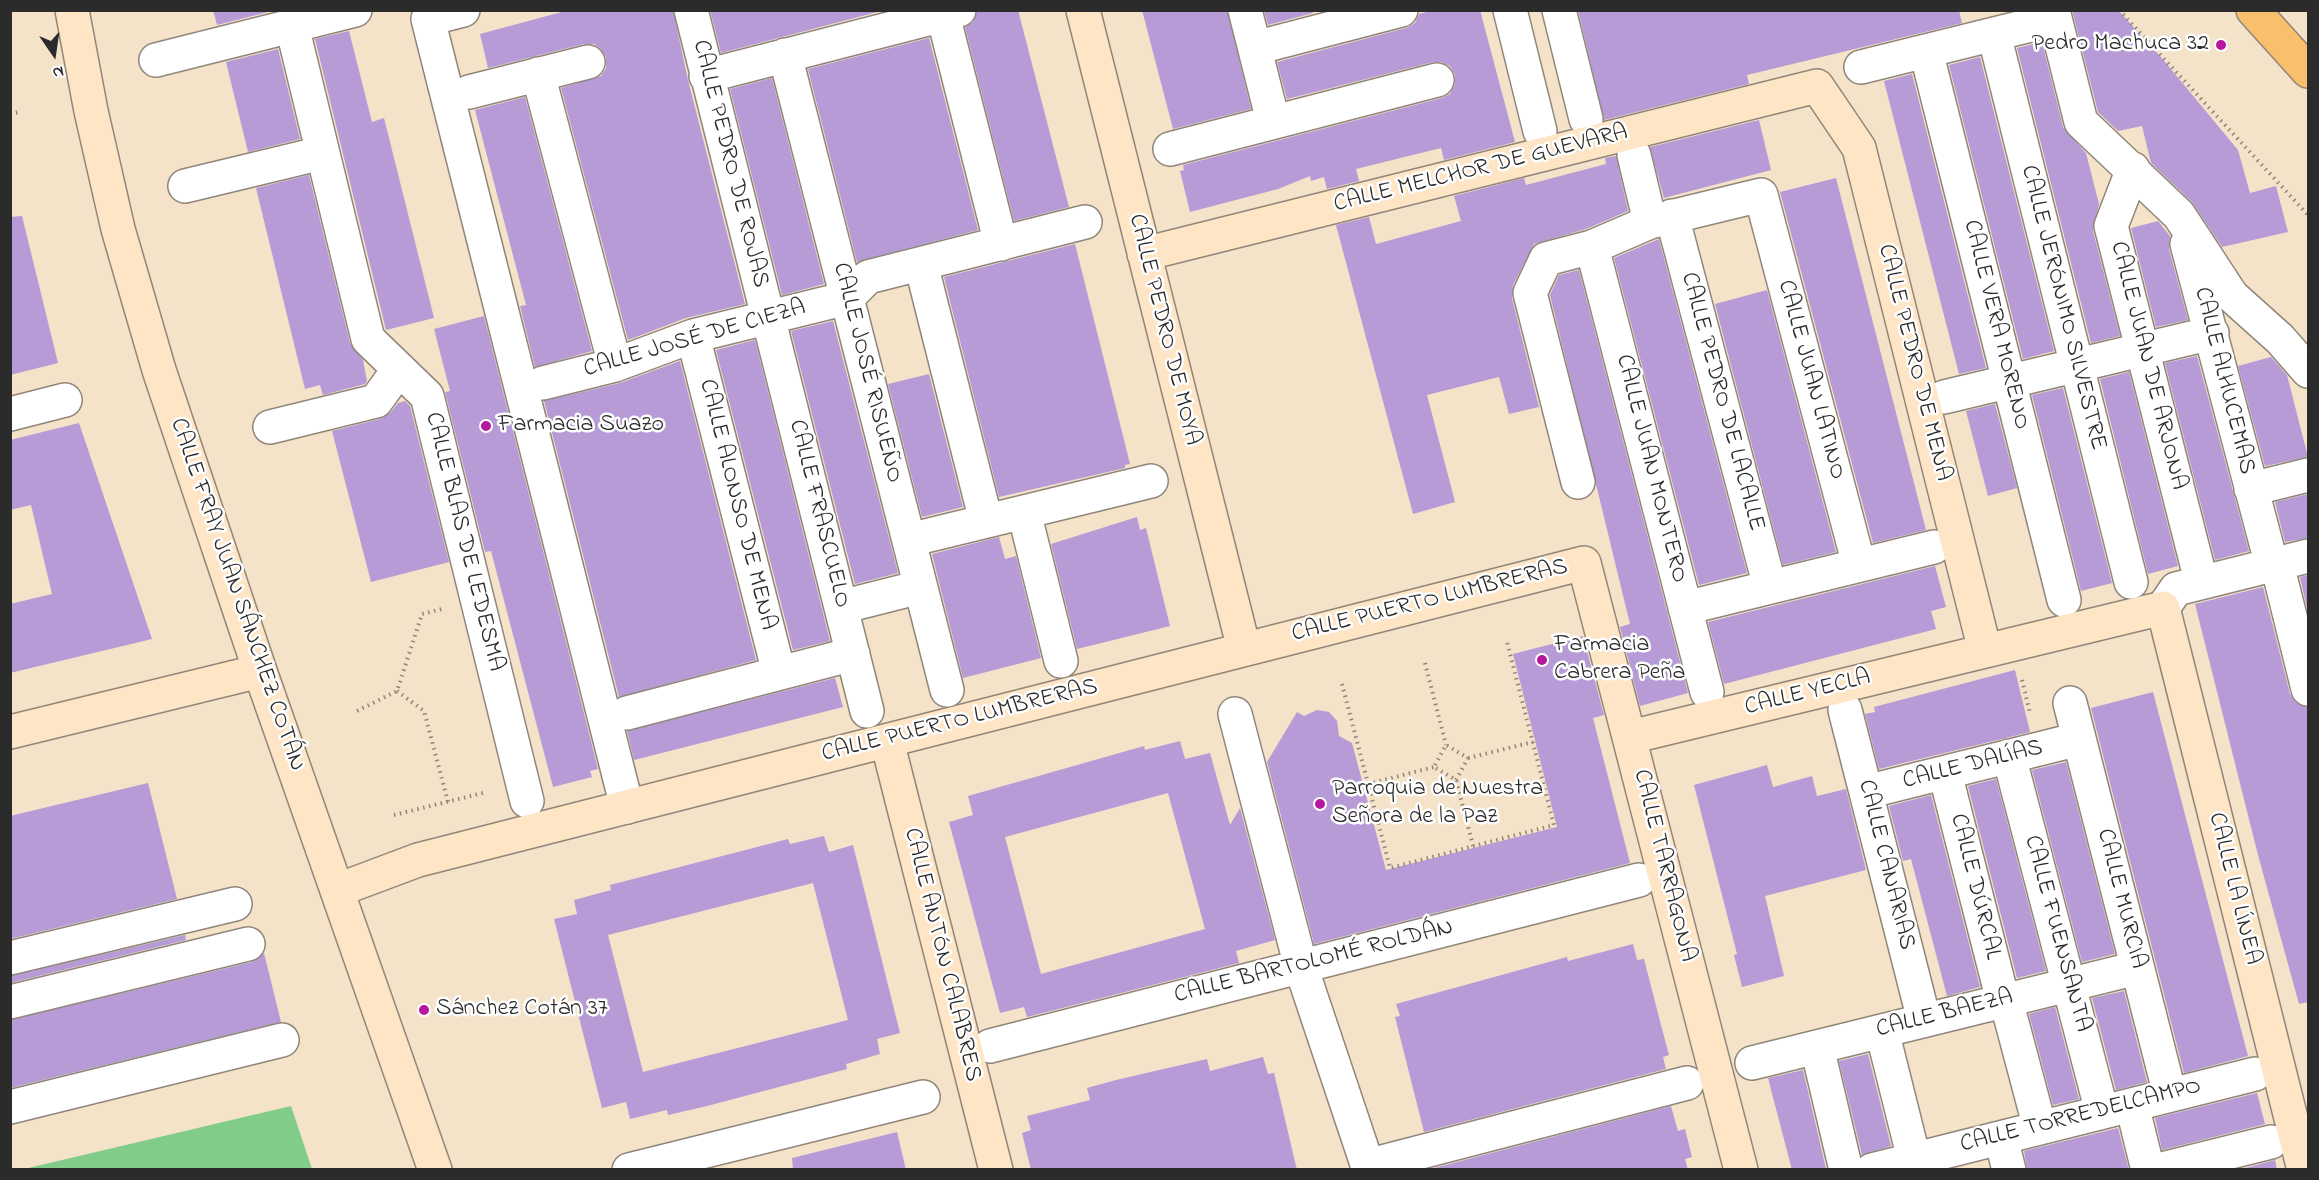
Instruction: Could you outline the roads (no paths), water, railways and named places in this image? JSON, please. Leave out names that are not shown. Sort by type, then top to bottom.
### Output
[{"type":"main road","points":[[2253,10],[2308,71]]},
{"type":"street","name":"CALLE FRAY JUAN SÁNCHEZ COTÁN","points":[[72,10],[91,111],[118,229],[159,370],[260,671],[435,1170]]},
{"type":"street","points":[[463,10],[428,19],[627,807]]},
{"type":"street","name":"CALLE PEDRO DE ROJAS","points":[[691,10],[768,317]]},
{"type":"street","name":"CALLE PEDRO DE MOYA","points":[[1083,10],[1244,649]]},
{"type":"street","points":[[1245,10],[1273,121]]},
{"type":"street","points":[[1255,48],[1328,19],[1401,10]]},
{"type":"street","points":[[1510,10],[1540,131]]},
{"type":"street","points":[[1559,10],[1586,120]]},
{"type":"street","points":[[156,60],[292,26],[366,11]]},
{"type":"street","points":[[706,76],[951,13],[1001,244]]},
{"type":"street","points":[[1861,67],[1926,51],[1981,27],[2054,15],[2081,122],[2179,215],[2232,296],[2280,339],[2308,371]]},
{"type":"street","name":"CALLE BLAS DE LEDESMA","points":[[292,26],[368,339],[427,396],[527,801]]},
{"type":"street","name":"CALLE JERÓNIMO SILVESTRE","points":[[1981,27],[2077,365],[2131,582]]},
{"type":"street","name":"CALLE VERA MORENO","points":[[1926,51],[2064,600]]},
{"type":"street","name":"CALLE JOSÉ RISUEÑO","points":[[785,55],[947,690]]},
{"type":"street","points":[[469,92],[588,62]]},
{"type":"street","points":[[538,74],[615,365]]},
{"type":"street","points":[[1170,148],[1437,80]]},
{"type":"street","name":"CALLE MELCHOR DE GUEVARA","points":[[1144,254],[1817,86]]},
{"type":"street","name":"CALLE PEDRO DE MENA","points":[[1817,86],[1859,148],[1985,651]]},
{"type":"street","points":[[185,186],[322,153]]},
{"type":"street","name":"CALLE PEDRO DE LACALLE","points":[[1634,155],[1661,219],[1770,587]]},
{"type":"street","name":"CALLE JUAN DE ARJONA","points":[[2133,169],[2111,226],[2197,566]]},
{"type":"street","name":"CALLE JUAN LATINO","points":[[1661,219],[1761,195],[1859,565]]},
{"type":"street","name":"CALLE ALHUCEMAS","points":[[2179,215],[2212,333],[2251,489],[2272,556],[2308,689]]},
{"type":"street","points":[[1578,482],[1530,293],[1546,260],[1592,247],[1661,219]]},
{"type":"street","points":[[847,298],[868,277],[1085,222]]},
{"type":"street","name":"CALLE JUAN MONTERO","points":[[1592,247],[1707,692]]},
{"type":"street","points":[[921,264],[986,521]]},
{"type":"street","name":"CALLE JOSÉ DE CIEZA","points":[[543,383],[615,365],[693,336],[847,298]]},
{"type":"street","name":"CALLE FRASCUELO","points":[[768,317],[867,711]]},
{"type":"street","points":[[1944,397],[2212,333]]},
{"type":"street","name":"CALLE ALONSO DE MENA","points":[[693,336],[779,674]]},
{"type":"street","points":[[270,427],[376,402],[399,369]]},
{"type":"street","points":[[10,414],[65,400]]},
{"type":"street","points":[[2251,489],[2308,475]]},
{"type":"street","points":[[909,540],[1151,481]]},
{"type":"street","points":[[1024,512],[1061,661]]},
{"type":"street","points":[[1685,608],[1934,547]]},
{"type":"street","points":[[2163,608],[2176,589],[2272,556],[2308,556]]},
{"type":"street","name":"CALLE PUERTO LUMBRERAS","points":[[338,890],[418,860],[1584,563]]},
{"type":"street","name":"CALLE TARRAGONA","points":[[1584,563],[1741,1170]]},
{"type":"street","points":[[841,607],[920,587]]},
{"type":"street","name":"CALLE YECLA","points":[[1630,737],[2163,608]]},
{"type":"street","name":"CALLE LA LÍNEA","points":[[2163,608],[2304,1170]]},
{"type":"street","points":[[627,713],[853,654]]},
{"type":"street","points":[[10,732],[260,671]]},
{"type":"street","name":"CALLE MURCIA","points":[[2070,703],[2170,1095]]},
{"type":"street","name":"CALLE CANARIAS","points":[[1845,710],[1924,1020]]},
{"type":"street","points":[[1234,714],[1301,967],[1368,1168],[1686,1083]]},
{"type":"street","name":"CALLE DALÍAS","points":[[1866,792],[2079,739]]},
{"type":"street","name":"CALLE ANTÓN CALABRES","points":[[886,741],[996,1170]]},
{"type":"street","name":"CALLE FUENSANTA","points":[[2009,756],[2069,985],[2117,1108],[2148,1170]]},
{"type":"street","name":"CALLE DÚRCAL","points":[[1945,773],[2040,1128]]},
{"type":"street","name":"CALLE BARTOLOMÉ ROLDÁN","points":[[990,1046],[1639,880]]},
{"type":"street","points":[[10,958],[235,904]]},
{"type":"street","points":[[10,1002],[248,944]]},
{"type":"street","name":"CALLE BAEZA","points":[[1752,1063],[2138,968]]},
{"type":"street","points":[[1882,1031],[1923,1162]]},
{"type":"street","points":[[10,1107],[282,1040]]},
{"type":"street","points":[[1817,1047],[1846,1170]]},
{"type":"street","name":"CALLE TORREDELCAMPO","points":[[1872,1170],[1923,1162],[2001,1137],[2255,1074]]},
{"type":"street","points":[[629,1170],[923,1097]]},
{"type":"street","points":[[2001,1137],[2009,1170]]},
{"type":"street","points":[[2158,1170],[2271,1142]]},
{"type":"place","name":"Pedro Machuca 32","points":[[2221,45]]},
{"type":"place","name":"Farmacia Suazo","points":[[486,426]]},
{"type":"place","name":"Farmacia Cabrera Peña","points":[[1542,660]]},
{"type":"place","name":"Parroquia de Nuestra Señora de la Paz","points":[[1320,804]]},
{"type":"place","name":"Sánchez Cotán 37","points":[[424,1010]]}]
